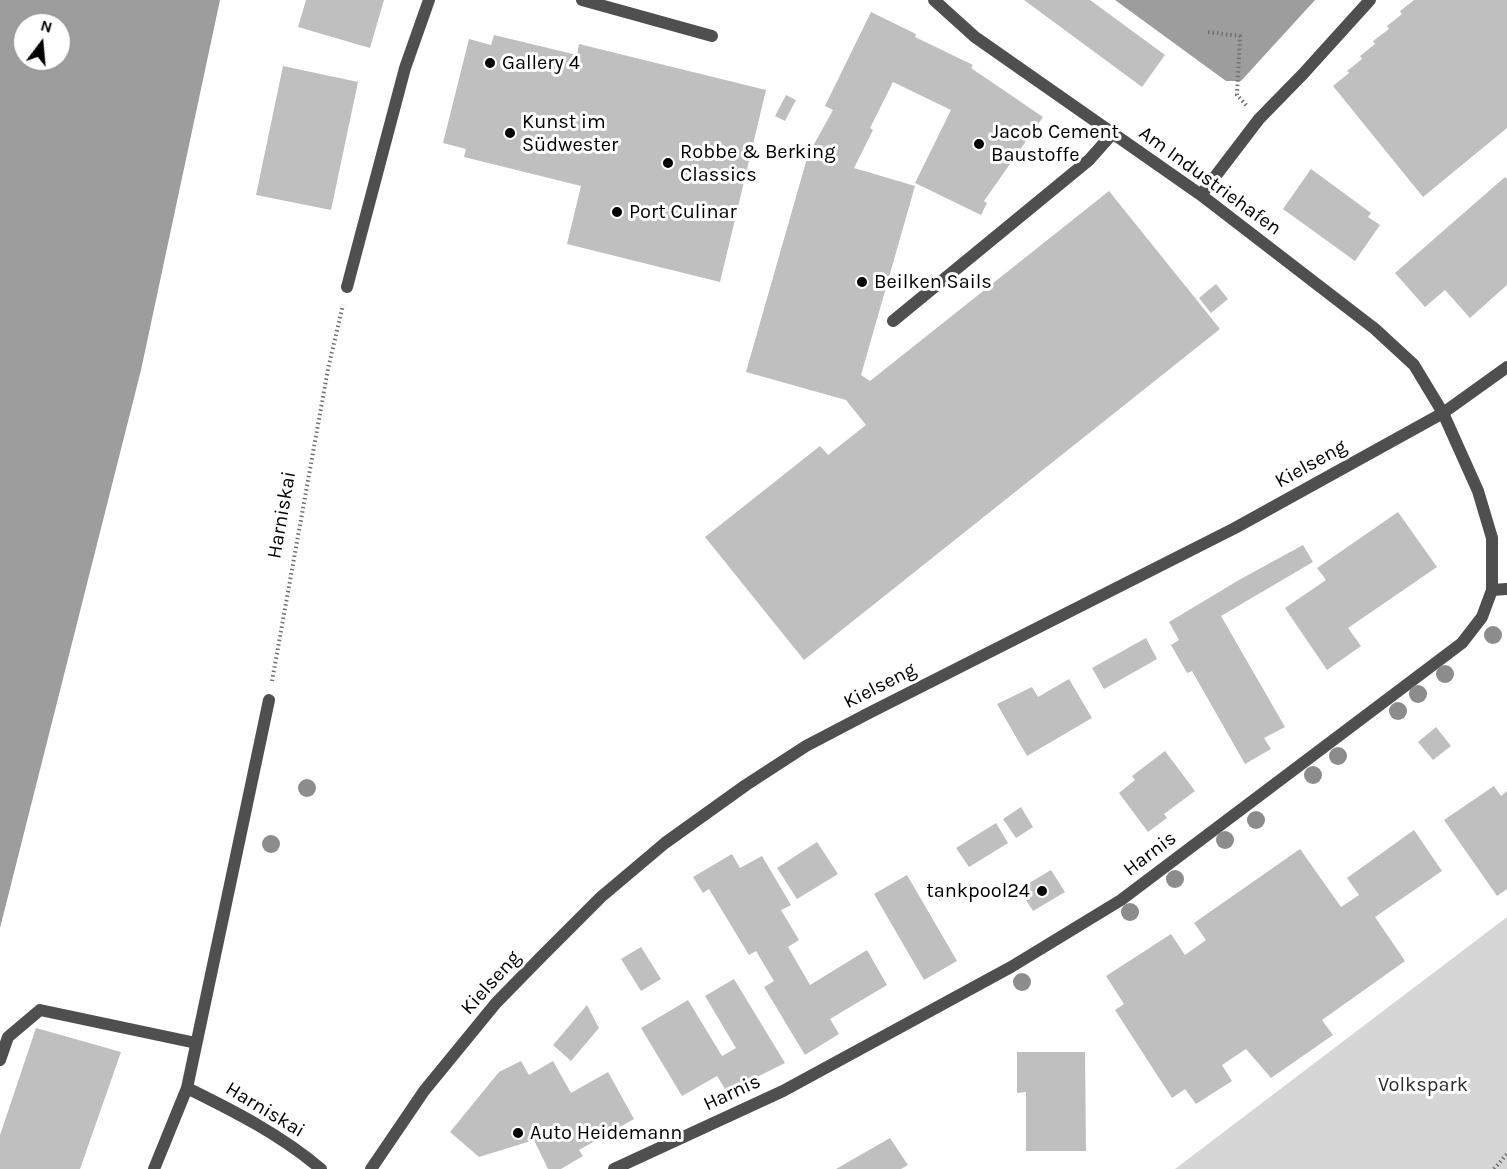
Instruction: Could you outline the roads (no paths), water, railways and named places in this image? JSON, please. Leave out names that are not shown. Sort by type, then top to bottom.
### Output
[{"type":"street","points":[[347,287],[405,68],[429,0]]},
{"type":"street","points":[[582,0],[712,36]]},
{"type":"street","name":"Am Industriehafen","points":[[934,0],[975,37],[1201,195],[1375,329],[1414,365],[1443,413]]},
{"type":"street","points":[[1201,195],[1259,119],[1370,0]]},
{"type":"street","points":[[893,321],[1089,160],[1113,133]]},
{"type":"street","name":"Kielseng","points":[[371,1169],[424,1091],[496,1003],[526,972],[600,897],[665,843],[746,785],[806,746],[858,718],[1235,528],[1443,413],[1507,367]]},
{"type":"street","name":"Harnis","points":[[614,1169],[783,1091],[1011,967],[1121,900],[1462,643],[1482,617],[1492,590],[1492,538],[1478,491],[1443,413]]},
{"type":"street","points":[[1492,590],[1507,589]]},
{"type":"street","points":[[154,1169],[187,1088],[268,700]]},
{"type":"street","points":[[0,1059],[8,1037],[40,1010],[196,1042]]},
{"type":"street","name":"Harniskai","points":[[187,1088],[233,1110],[307,1157],[321,1169]]},
{"type":"place","name":"Gallery 4","points":[[490,63]]},
{"type":"place","name":"Kunst im Südwester","points":[[510,133]]},
{"type":"place","name":"Jacob Cement Baustoffe","points":[[979,144]]},
{"type":"place","name":"Robbe & Berking Classics","points":[[668,163]]},
{"type":"place","name":"Port Culinar","points":[[617,212]]},
{"type":"place","name":"Beilken Sails","points":[[862,282]]},
{"type":"place","name":"tankpool24","points":[[1042,891]]},
{"type":"place","name":"Auto Heidemann","points":[[518,1133]]},
{"type":"park label","name":"Volkspark","points":[[1423,1085]]}]
